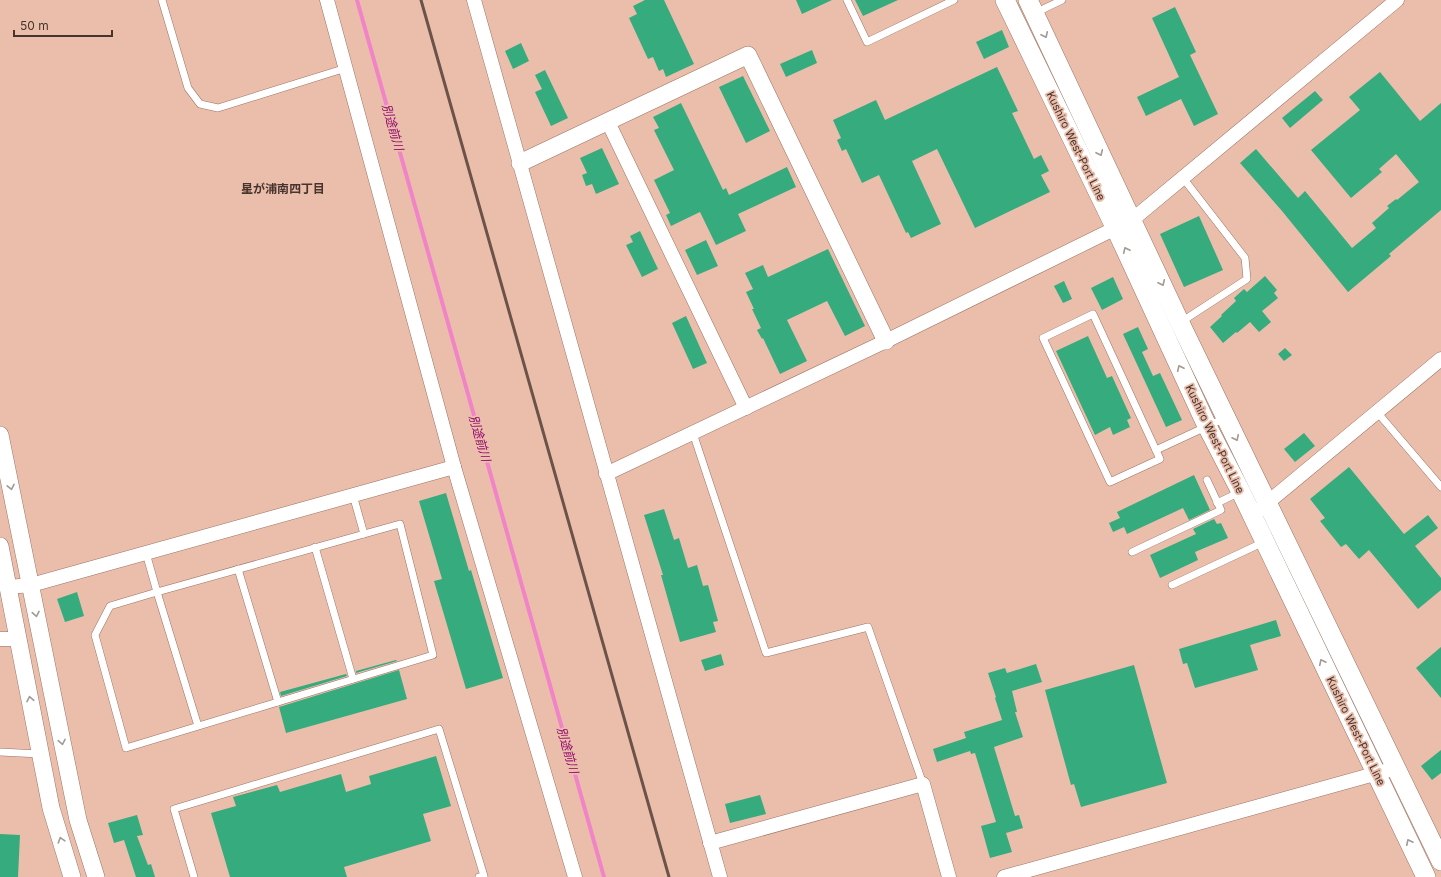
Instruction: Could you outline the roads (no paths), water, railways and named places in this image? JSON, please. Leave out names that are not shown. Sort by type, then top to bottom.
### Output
[{"type":"main road","name":"Kushiro West-Port Line","points":[[1005,0],[1116,229],[1207,426],[1250,488],[1268,504],[1273,538],[1377,774],[1426,877]]},
{"type":"main road","name":"Kushiro West-Port Line","points":[[1031,7],[1226,417],[1250,488],[1252,516],[1273,538],[1396,768],[1441,860]]},
{"type":"street","points":[[327,0],[454,467],[575,877]]},
{"type":"street","points":[[474,0],[720,877]]},
{"type":"street","points":[[606,474],[886,341],[1132,220],[1397,0]]},
{"type":"street","points":[[520,163],[748,55],[886,341]]},
{"type":"street","points":[[608,122],[746,408]]},
{"type":"street","points":[[1252,516],[1441,359]]},
{"type":"street","points":[[0,435],[78,820],[96,877]]},
{"type":"street","points":[[8,588],[30,585],[454,467]]},
{"type":"street","points":[[0,546],[51,808],[72,877]]},
{"type":"street","points":[[0,638],[18,639]]},
{"type":"street","points":[[1004,877],[1396,768]]},
{"type":"street","points":[[710,843],[923,784],[949,877]]},
{"type":"lane","points":[[162,0],[188,88],[200,104],[218,108],[346,68]]},
{"type":"lane","points":[[847,0],[867,42],[954,0]]},
{"type":"lane","points":[[1031,7],[1062,0]]},
{"type":"lane","points":[[1180,323],[1247,279],[1245,258],[1183,178]]},
{"type":"lane","points":[[1093,314],[1156,450],[1160,459],[1110,482],[1043,338],[1093,314]]},
{"type":"lane","points":[[1377,412],[1441,486]]},
{"type":"lane","points":[[1156,450],[1226,417]]},
{"type":"lane","points":[[693,433],[766,653],[868,627],[923,784]]},
{"type":"lane","points":[[1132,552],[1221,510],[1207,480]]},
{"type":"lane","points":[[1217,503],[1250,488]]},
{"type":"lane","points":[[353,495],[364,534]]},
{"type":"lane","points":[[400,524],[433,655],[126,748],[95,634],[110,606],[364,534],[400,524]]},
{"type":"lane","points":[[1172,585],[1273,538]]},
{"type":"lane","points":[[315,547],[353,679]]},
{"type":"lane","points":[[146,553],[198,726]]},
{"type":"lane","points":[[238,569],[278,702]]},
{"type":"lane","points":[[194,877],[174,809],[439,729],[484,876],[480,877]]},
{"type":"lane","points":[[0,752],[40,754]]},
{"type":"waterway","name":"別途前川","points":[[357,0],[604,877]]},
{"type":"railway","points":[[421,0],[669,877]]},
{"type":"district","name":"星が浦南四丁目","points":[[283,188]]}]
